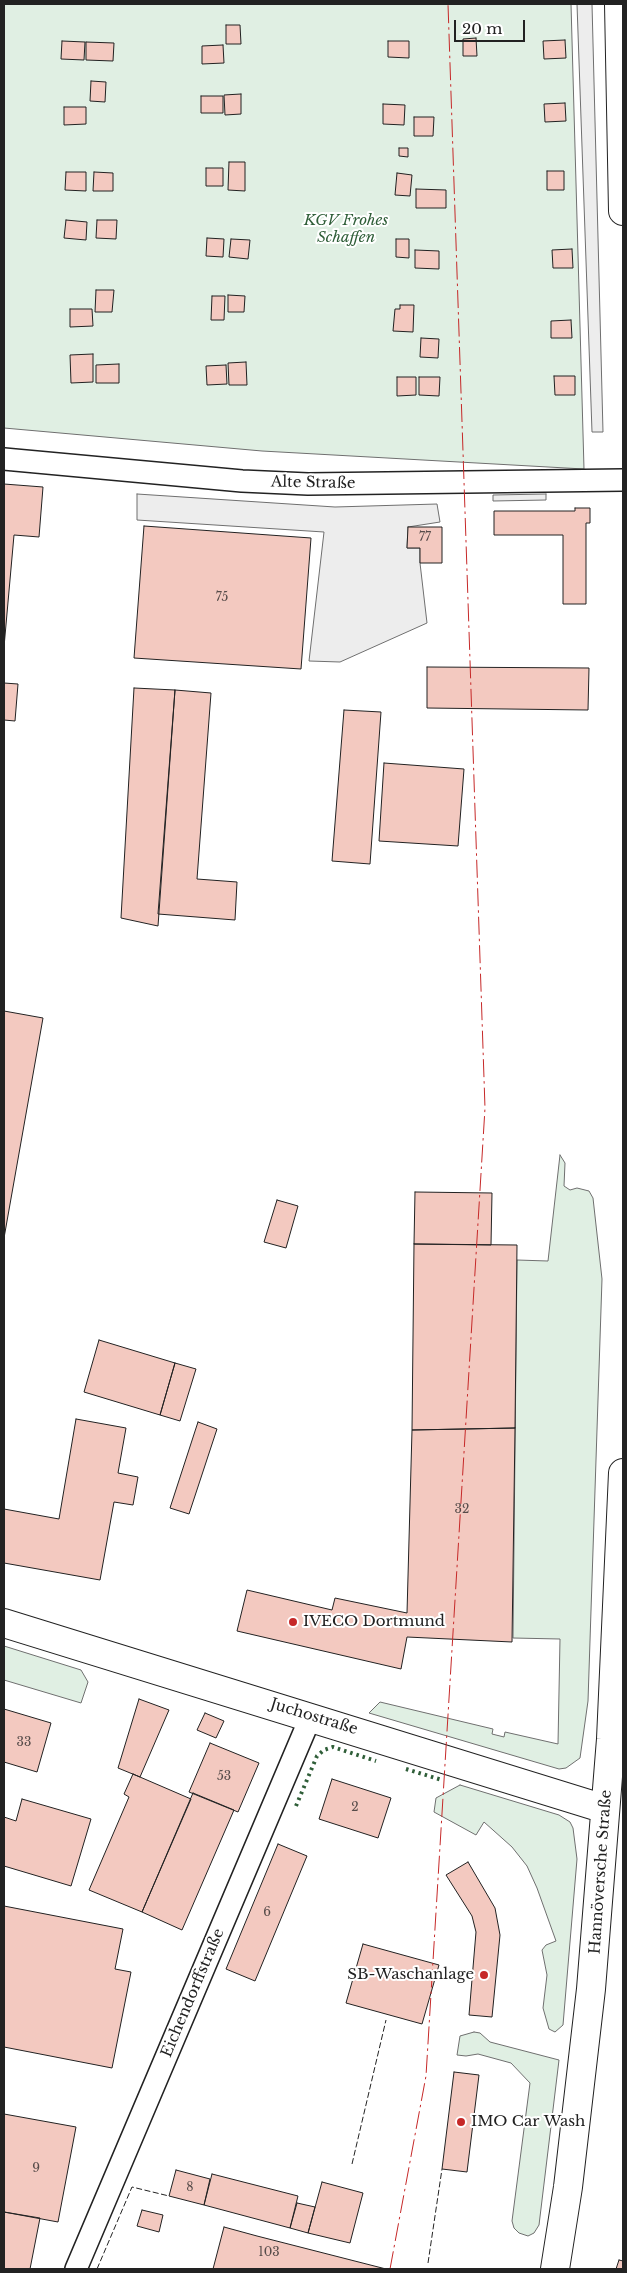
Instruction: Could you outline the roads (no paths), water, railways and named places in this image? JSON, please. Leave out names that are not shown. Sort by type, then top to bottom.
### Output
[{"type":"main road","points":[[619,4],[623,211]]},
{"type":"main road","name":"Hannöversche Straße","points":[[555,2269],[568,2187],[614,1811],[616,1664],[623,1473]]},
{"type":"main road","name":"Juchostraße","points":[[4,1623],[311,1716],[614,1811]]},
{"type":"street","name":"Alte Straße","points":[[4,459],[242,481],[308,484],[623,480]]},
{"type":"street","name":"Eichendorffstraße","points":[[76,2269],[311,1716]]},
{"type":"place","name":"IVECO Dortmund","points":[[293,1622]]},
{"type":"place","name":"SB-Waschanlage","points":[[484,1975]]},
{"type":"place","name":"IMO Car Wash","points":[[461,2122]]},
{"type":"park label","name":"KGV Frohes Schaffen","points":[[346,230]]}]
